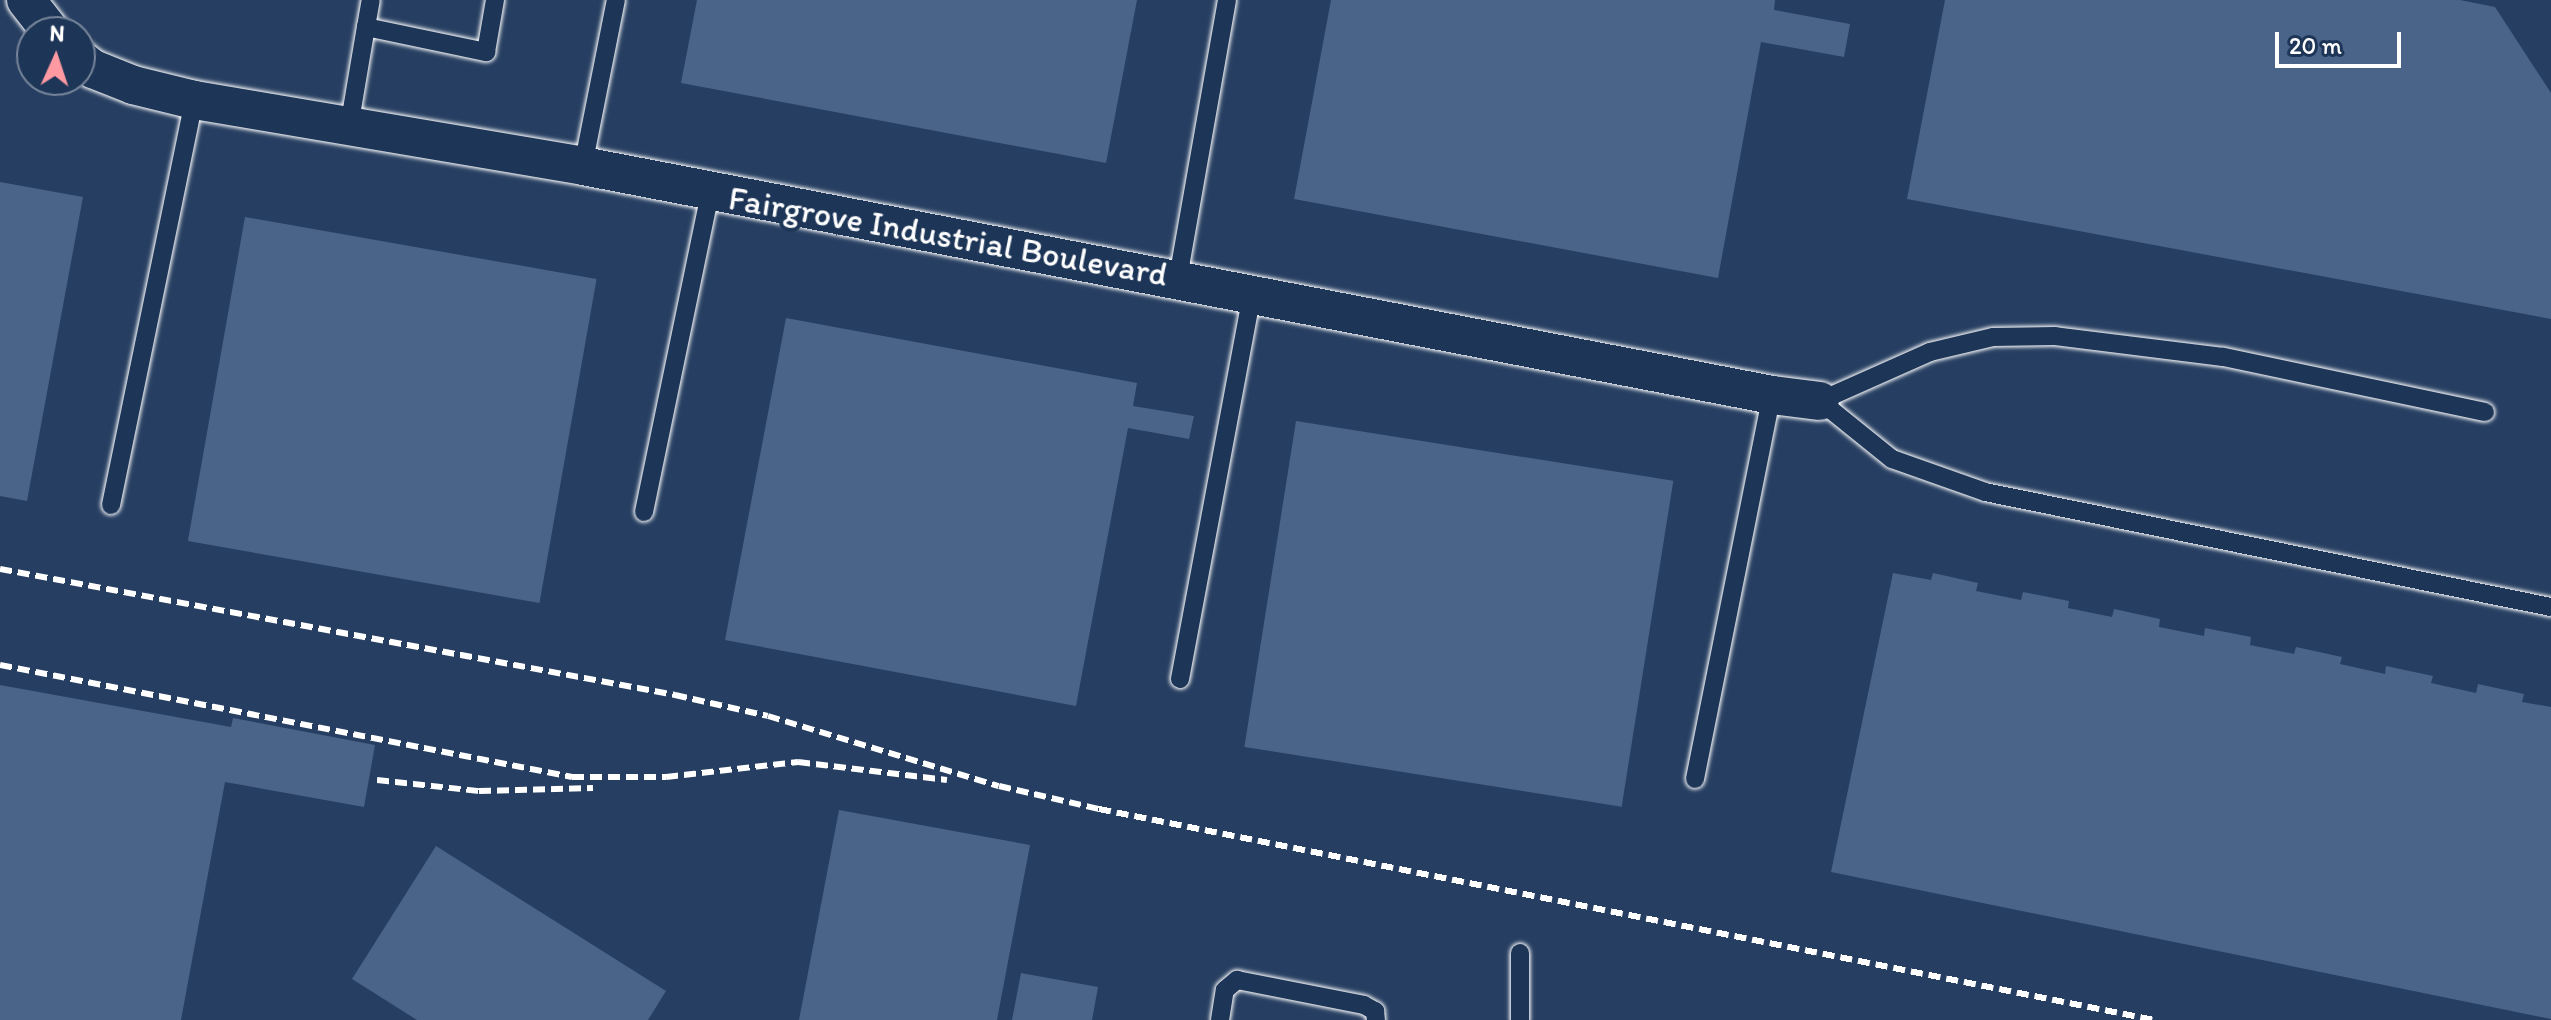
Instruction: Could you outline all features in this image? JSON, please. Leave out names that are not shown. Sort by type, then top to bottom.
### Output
[{"type":"street","points":[[26,0],[38,16]]},
{"type":"street","name":"Fairgrove Industrial Boulevard","points":[[96,70],[133,85],[194,100],[583,166],[710,193],[1178,278],[1252,296],[1772,395],[1820,401]]},
{"type":"lane","points":[[349,127],[371,0]]},
{"type":"lane","points":[[366,27],[486,52],[495,0]]},
{"type":"lane","points":[[583,166],[616,0]]},
{"type":"lane","points":[[1178,278],[1227,0]]},
{"type":"lane","points":[[111,505],[194,100]]},
{"type":"lane","points":[[644,512],[710,193]]},
{"type":"lane","points":[[1180,679],[1252,296]]},
{"type":"lane","points":[[2485,412],[2223,357],[2055,336],[1993,337],[1930,352],[1820,401],[1892,459],[1985,492],[2551,607]]},
{"type":"lane","points":[[1695,779],[1772,395]]},
{"type":"lane","points":[[1520,953],[1520,1020]]},
{"type":"lane","points":[[1220,1020],[1225,990],[1237,980],[1364,1005],[1375,1011],[1376,1020]]},
{"type":"building","points":[[697,0],[1137,0],[1106,163],[681,83]]},
{"type":"building","points":[[1331,0],[1775,0],[1774,10],[1850,24],[1844,57],[1761,42],[1718,278],[1294,199]]},
{"type":"building","points":[[1945,0],[2460,0],[2495,7],[2551,93],[2551,319],[1907,199]]},
{"type":"building","points":[[0,182],[83,197],[27,501],[0,496]]},
{"type":"building","points":[[245,217],[597,279],[539,603],[188,541]]},
{"type":"building","points":[[786,318],[1137,383],[1133,406],[1194,416],[1189,439],[1128,428],[1076,706],[725,640]]},
{"type":"building","points":[[1296,421],[1673,481],[1622,807],[1244,747]]},
{"type":"building","points":[[1893,573],[1931,580],[1933,573],[1978,583],[1976,591],[2021,600],[2023,592],[2069,601],[2068,608],[2112,617],[2114,609],[2160,619],[2159,627],[2204,636],[2205,628],[2251,637],[2250,645],[2294,654],[2296,647],[2342,657],[2340,664],[2385,674],[2386,666],[2433,676],[2431,683],[2476,693],[2478,684],[2524,694],[2522,702],[2551,707],[2551,1019],[1831,872]]},
{"type":"building","points":[[0,685],[231,727],[233,718],[375,745],[364,807],[225,782],[181,1020],[0,1020]]},
{"type":"building","points":[[839,810],[1030,845],[997,1020],[799,1020]]},
{"type":"building","points":[[436,846],[666,991],[648,1020],[417,1020],[352,979]]},
{"type":"building","points":[[1021,973],[1098,987],[1092,1020],[1012,1020]]},
{"type":"railway","points":[[0,569],[675,695],[768,716],[999,786],[1099,809],[2154,1020]]},
{"type":"railway","points":[[0,665],[572,777],[666,777],[798,762],[947,780]]},
{"type":"railway","points":[[377,780],[479,791],[593,788]]}]
